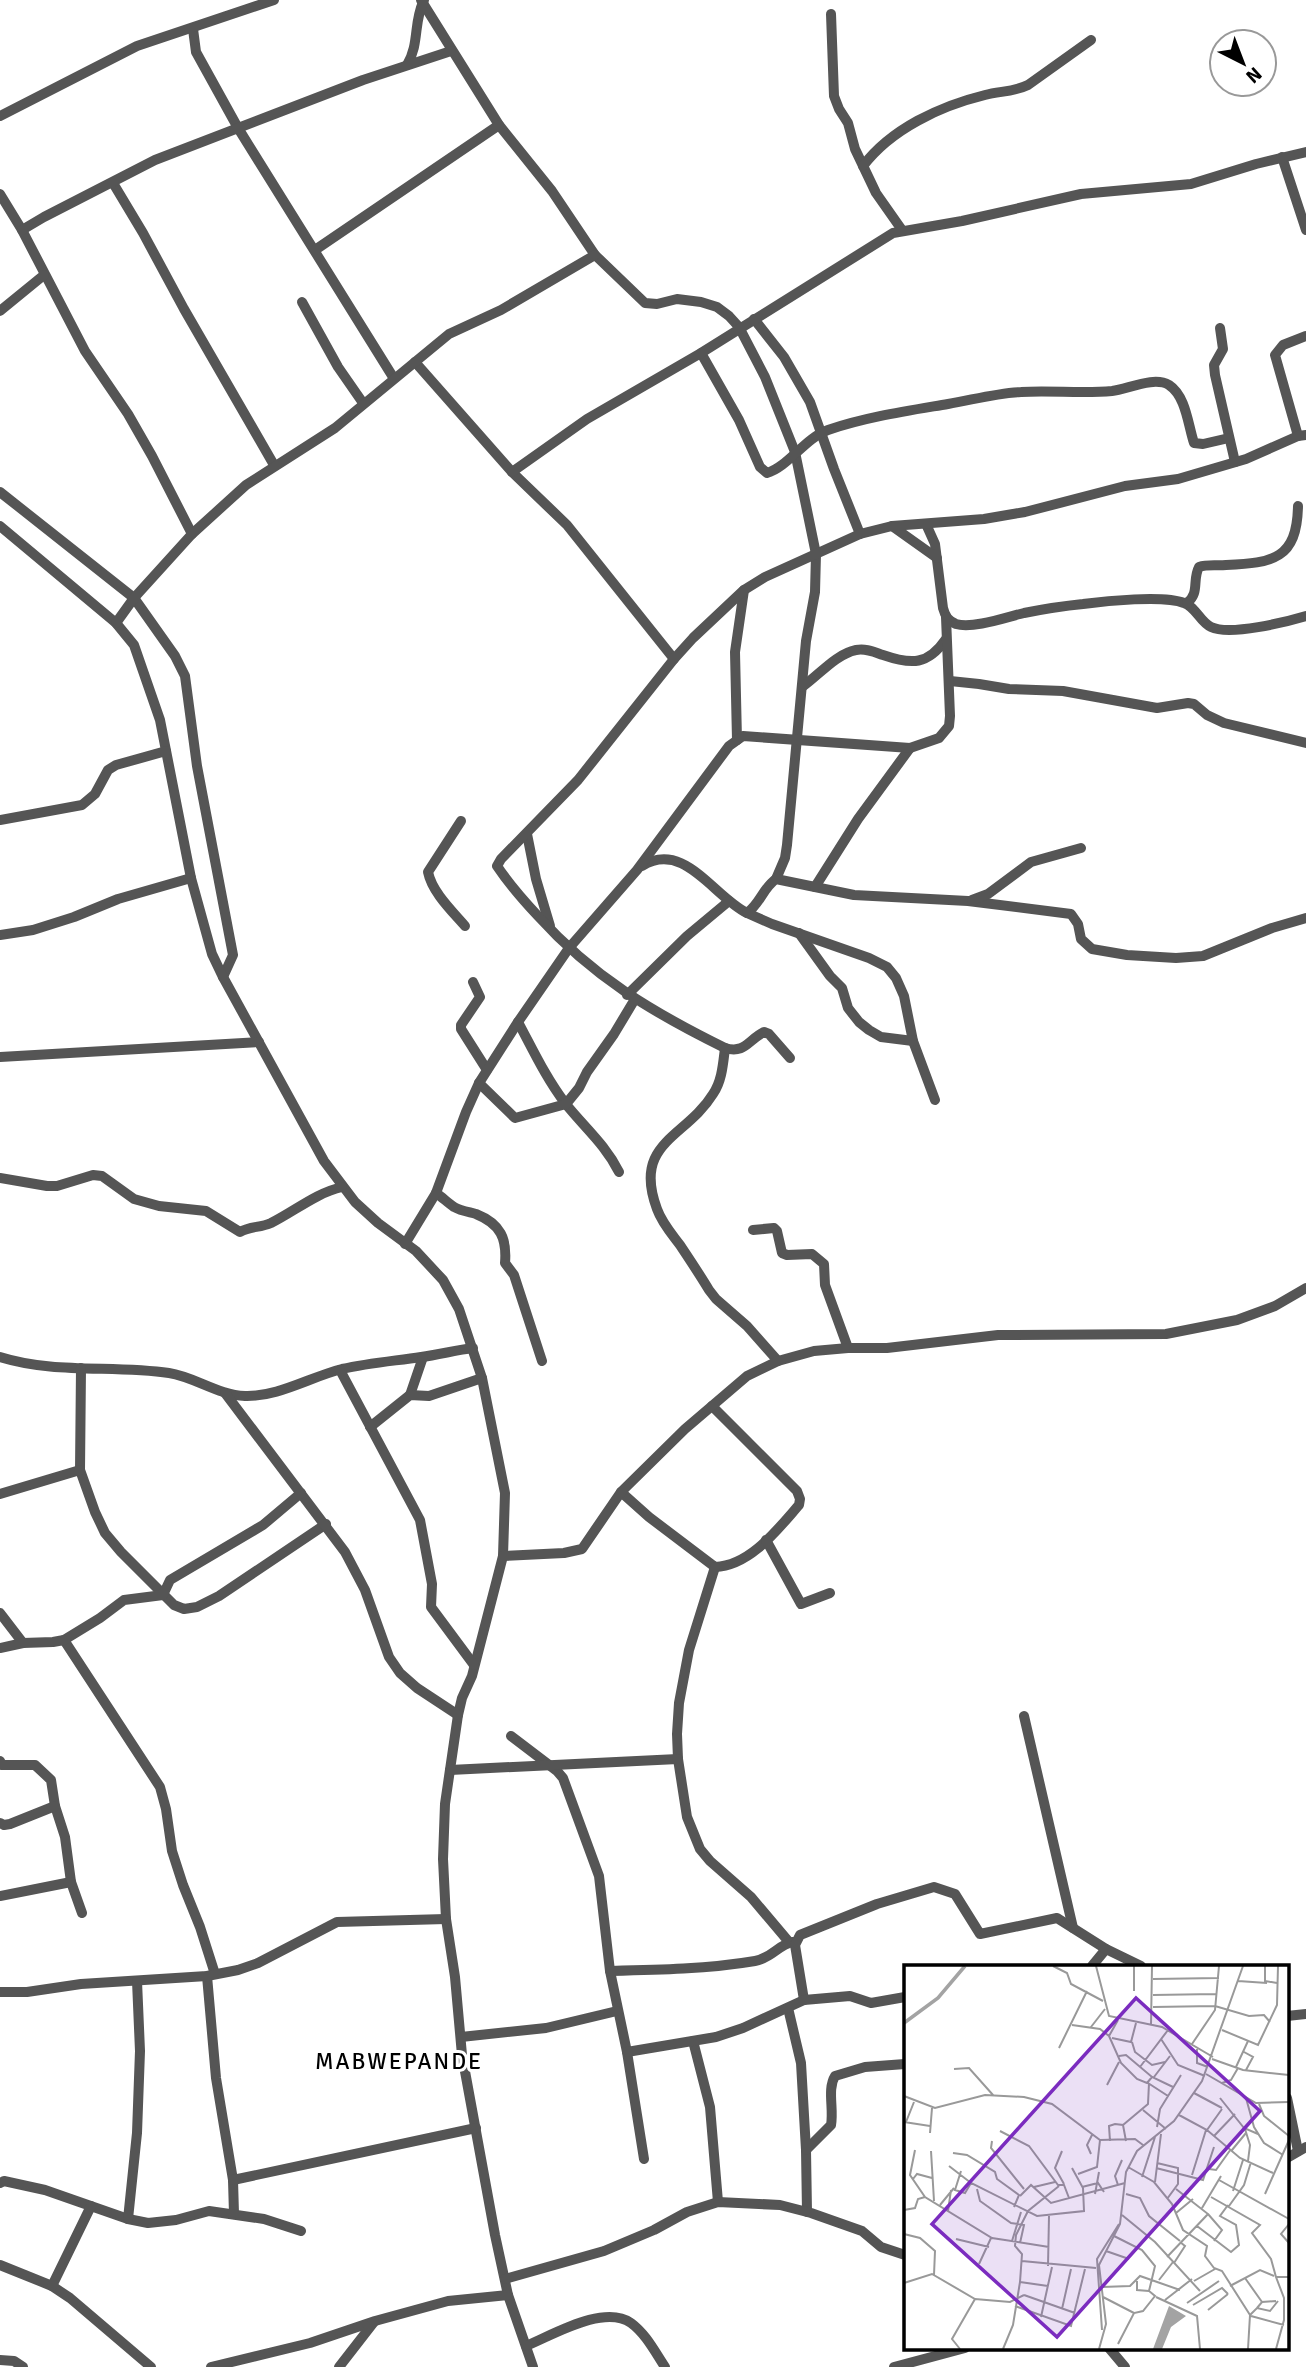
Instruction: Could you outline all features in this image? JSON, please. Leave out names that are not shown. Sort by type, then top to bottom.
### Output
[{"type":"street","points":[[0,116],[137,46],[275,0]]},
{"type":"street","points":[[422,1],[499,125],[552,191],[595,255],[645,303],[657,304],[677,299],[701,302],[717,307],[739,327],[765,377],[795,452],[816,554],[815,592],[806,642],[785,858],[776,880],[769,884],[755,906],[747,913]]},
{"type":"street","points":[[407,65],[415,48],[422,1]]},
{"type":"street","points":[[831,14],[834,96],[848,123],[863,166],[887,210],[902,230]]},
{"type":"street","points":[[193,29],[196,52],[238,128],[393,377]]},
{"type":"street","points":[[863,166],[876,150],[904,129],[971,99],[1019,89],[1038,79],[1091,40]]},
{"type":"street","points":[[22,230],[44,216],[155,160],[407,65],[452,51]]},
{"type":"street","points":[[315,250],[499,125]]},
{"type":"street","points":[[512,472],[595,414],[701,353],[878,241],[902,230],[962,221],[1082,194],[1191,184],[1306,152]]},
{"type":"street","points":[[1282,157],[1306,230]]},
{"type":"street","points":[[113,183],[274,466]]},
{"type":"street","points":[[0,194],[22,230],[85,351],[128,414],[152,456],[192,534]]},
{"type":"street","points":[[116,623],[134,598],[192,534],[246,485],[320,438],[449,334],[501,310],[595,255]]},
{"type":"street","points":[[0,311],[44,275]]},
{"type":"street","points":[[302,302],[338,367],[363,403]]},
{"type":"street","points":[[754,319],[784,357],[810,402],[860,534]]},
{"type":"street","points":[[1220,328],[1223,349],[1214,365],[1235,462]]},
{"type":"street","points":[[790,1058],[769,1034],[764,1032],[738,1050],[725,1048],[631,997],[603,978],[552,932],[516,892],[497,866],[506,852],[527,834],[578,780],[674,659],[744,590],[765,577],[860,534],[892,526],[1025,512],[1125,486],[1178,479],[1235,462],[1302,436],[1275,355],[1283,345],[1306,336]]},
{"type":"street","points":[[701,353],[767,473],[779,467],[821,433],[858,421],[996,394],[1110,391],[1154,382],[1170,386],[1177,393],[1184,407],[1194,443],[1203,444],[1229,438]]},
{"type":"street","points":[[415,362],[512,472],[568,526],[674,659]]},
{"type":"street","points":[[0,492],[134,598],[175,656],[185,676],[197,766],[233,955],[223,977]]},
{"type":"street","points":[[1293,540],[1298,506]]},
{"type":"street","points":[[405,1244],[436,1193],[479,1083],[518,1022],[569,948],[637,870],[720,757],[737,740],[743,736],[754,736],[910,748],[926,744],[945,732],[949,726],[950,681],[946,617],[935,544],[926,524]]},
{"type":"street","points":[[0,526],[116,623],[134,645],[152,693],[191,878],[212,954],[324,1161],[342,1187],[363,1209],[429,1263],[443,1280],[460,1309],[482,1377],[505,1493],[503,1556],[472,1676],[458,1715],[445,1804],[443,1859],[446,1919],[455,1977],[462,2055],[508,2295],[533,2367]]},
{"type":"street","points":[[892,526],[937,558]]},
{"type":"street","points":[[1186,603],[1195,593],[1196,571],[1199,567],[1276,558],[1293,540],[1306,534]]},
{"type":"street","points":[[737,740],[735,652],[744,590]]},
{"type":"street","points":[[946,617],[954,623],[968,624],[1058,607],[1108,601],[1172,600],[1186,603],[1207,625],[1221,629],[1258,627],[1306,616]]},
{"type":"street","points":[[802,687],[838,659],[855,650],[867,650],[901,660],[925,660],[936,652],[946,639]]},
{"type":"street","points":[[950,681],[1009,690],[1063,691],[1157,708],[1194,704],[1207,715],[1224,723],[1306,743]]},
{"type":"street","points":[[815,887],[858,819],[910,748]]},
{"type":"street","points":[[0,820],[82,805],[94,794],[108,770],[116,765],[166,751]]},
{"type":"street","points":[[461,821],[428,872],[443,900],[465,926]]},
{"type":"street","points":[[527,834],[536,880],[552,932]]},
{"type":"street","points":[[968,901],[988,894],[1031,862],[1081,848]]},
{"type":"street","points":[[637,870],[654,860],[668,858],[685,865],[747,913],[887,967],[896,978],[904,996],[913,1041],[936,1100]]},
{"type":"street","points":[[0,935],[33,930],[118,899],[191,878]]},
{"type":"street","points":[[776,880],[854,895],[968,901],[1071,914],[1076,918],[1081,939],[1092,949],[1153,957],[1203,956],[1272,928],[1306,918]]},
{"type":"street","points":[[479,1083],[515,1118],[566,1104],[614,1034],[631,997],[687,936],[729,901]]},
{"type":"street","points":[[799,933],[842,988],[848,1008],[859,1021],[881,1037],[913,1041]]},
{"type":"street","points":[[473,982],[480,997],[461,1029],[487,1070]]},
{"type":"street","points":[[518,1022],[546,1074],[566,1104],[596,1136],[619,1172]]},
{"type":"street","points":[[0,1057],[259,1042]]},
{"type":"street","points":[[725,1048],[722,1071],[713,1095],[659,1148],[652,1169],[652,1193],[667,1229],[716,1299],[747,1326],[778,1361]]},
{"type":"street","points":[[0,1178],[57,1186],[93,1175],[102,1176],[134,1199],[159,1206],[206,1211],[240,1232],[248,1227],[257,1228],[270,1224],[328,1190],[342,1187]]},
{"type":"street","points":[[436,1193],[456,1208],[492,1223],[501,1234],[506,1244],[505,1263],[514,1275],[542,1361]]},
{"type":"street","points":[[753,1230],[774,1228],[782,1253],[812,1254],[824,1264],[825,1285],[848,1348]]},
{"type":"street","points":[[503,1556],[564,1553],[582,1549],[621,1492],[747,1376],[778,1361],[814,1352],[848,1348],[887,1348],[998,1335],[1167,1334],[1237,1320],[1275,1306],[1306,1288]]},
{"type":"street","points":[[0,1357],[24,1364],[172,1373],[225,1392],[245,1396],[268,1394],[340,1370],[385,1360],[423,1357],[473,1348]]},
{"type":"street","points":[[370,1427],[410,1395],[423,1357]]},
{"type":"street","points":[[80,1368],[80,1470],[95,1512],[105,1533],[121,1552],[174,1605],[184,1609],[197,1607],[219,1596],[326,1524]]},
{"type":"street","points":[[340,1370],[420,1520],[432,1584],[431,1607],[474,1665]]},
{"type":"street","points":[[410,1395],[429,1396],[482,1377]]},
{"type":"street","points":[[225,1392],[345,1552],[365,1590],[388,1657],[400,1673],[417,1688],[458,1715]]},
{"type":"street","points":[[621,1492],[715,1567],[723,1567],[747,1555],[766,1540],[799,1505],[797,1491],[712,1406]]},
{"type":"street","points":[[0,1494],[80,1470]]},
{"type":"street","points":[[163,1595],[170,1580],[263,1525],[301,1493]]},
{"type":"street","points":[[766,1540],[801,1604],[830,1593]]},
{"type":"street","points":[[715,1567],[689,1650],[680,1703],[678,1759],[687,1817],[700,1849],[710,1861],[751,1897],[792,1942],[804,2000]]},
{"type":"street","points":[[0,1648],[23,1643],[64,1640],[124,1600],[163,1595]]},
{"type":"street","points":[[0,1613],[23,1643]]},
{"type":"street","points":[[64,1640],[160,1787],[172,1851],[200,1927],[211,1975],[216,2078],[233,2180],[234,2214]]},
{"type":"street","points":[[1024,1716],[1073,1927]]},
{"type":"street","points":[[511,1736],[563,1778],[598,1875],[610,1971],[627,2052],[644,2159]]},
{"type":"street","points":[[450,1770],[678,1759]]},
{"type":"street","points":[[0,1761],[2,1765],[29,1764],[40,1769],[51,1780],[55,1806],[65,1837],[71,1882],[82,1913]]},
{"type":"street","points":[[0,1823],[10,1824],[55,1806]]},
{"type":"street","points":[[0,1896],[71,1882]]},
{"type":"street","points":[[610,1971],[671,1969],[755,1961],[769,1956],[805,1933],[877,1904],[934,1887],[955,1894],[980,1934],[1057,1918],[1105,1949],[1139,1965]]},
{"type":"street","points":[[0,1992],[27,1992],[81,1984],[211,1975],[258,1963],[337,1922],[446,1919]]},
{"type":"street","points":[[1093,1965],[1105,1949]]},
{"type":"street","points":[[128,2219],[137,2133],[140,2051],[136,1981]]},
{"type":"street","points":[[627,2052],[693,2041],[743,2028],[804,2000],[850,1996],[871,2003],[904,1997]]},
{"type":"street","points":[[788,2008],[800,2053],[807,2212]]},
{"type":"street","points":[[461,2037],[545,2028],[617,2011]]},
{"type":"street","points":[[1288,2016],[1306,2014]]},
{"type":"street","points":[[693,2041],[710,2107],[718,2202]]},
{"type":"street","points":[[806,2150],[831,2125],[831,2089],[835,2076],[865,2067],[904,2064]]},
{"type":"street","points":[[1288,2101],[1302,2149]]},
{"type":"street","points":[[233,2180],[476,2128]]},
{"type":"street","points":[[1,2181],[45,2190],[128,2219],[148,2223],[176,2220],[209,2211],[264,2219],[301,2231]]},
{"type":"street","points":[[505,2279],[604,2251],[649,2233],[687,2211],[718,2202],[779,2205],[807,2212],[862,2231],[881,2247],[904,2255]]},
{"type":"street","points":[[52,2286],[91,2206]]},
{"type":"street","points":[[0,2265],[52,2286],[70,2298],[151,2367]]},
{"type":"street","points":[[211,2367],[310,2343],[375,2321],[449,2301],[508,2295]]},
{"type":"street","points":[[526,2346],[593,2318],[613,2316],[629,2322],[645,2336],[665,2367]]},
{"type":"street","points":[[339,2367],[375,2321]]},
{"type":"street","points":[[894,2367],[951,2350]]},
{"type":"street","points":[[1112,2350],[1125,2367]]},
{"type":"street","points":[[0,2360],[14,2361],[23,2367]]},
{"type":"district","name":"MABWEPANDE","points":[[399,2061]]}]
